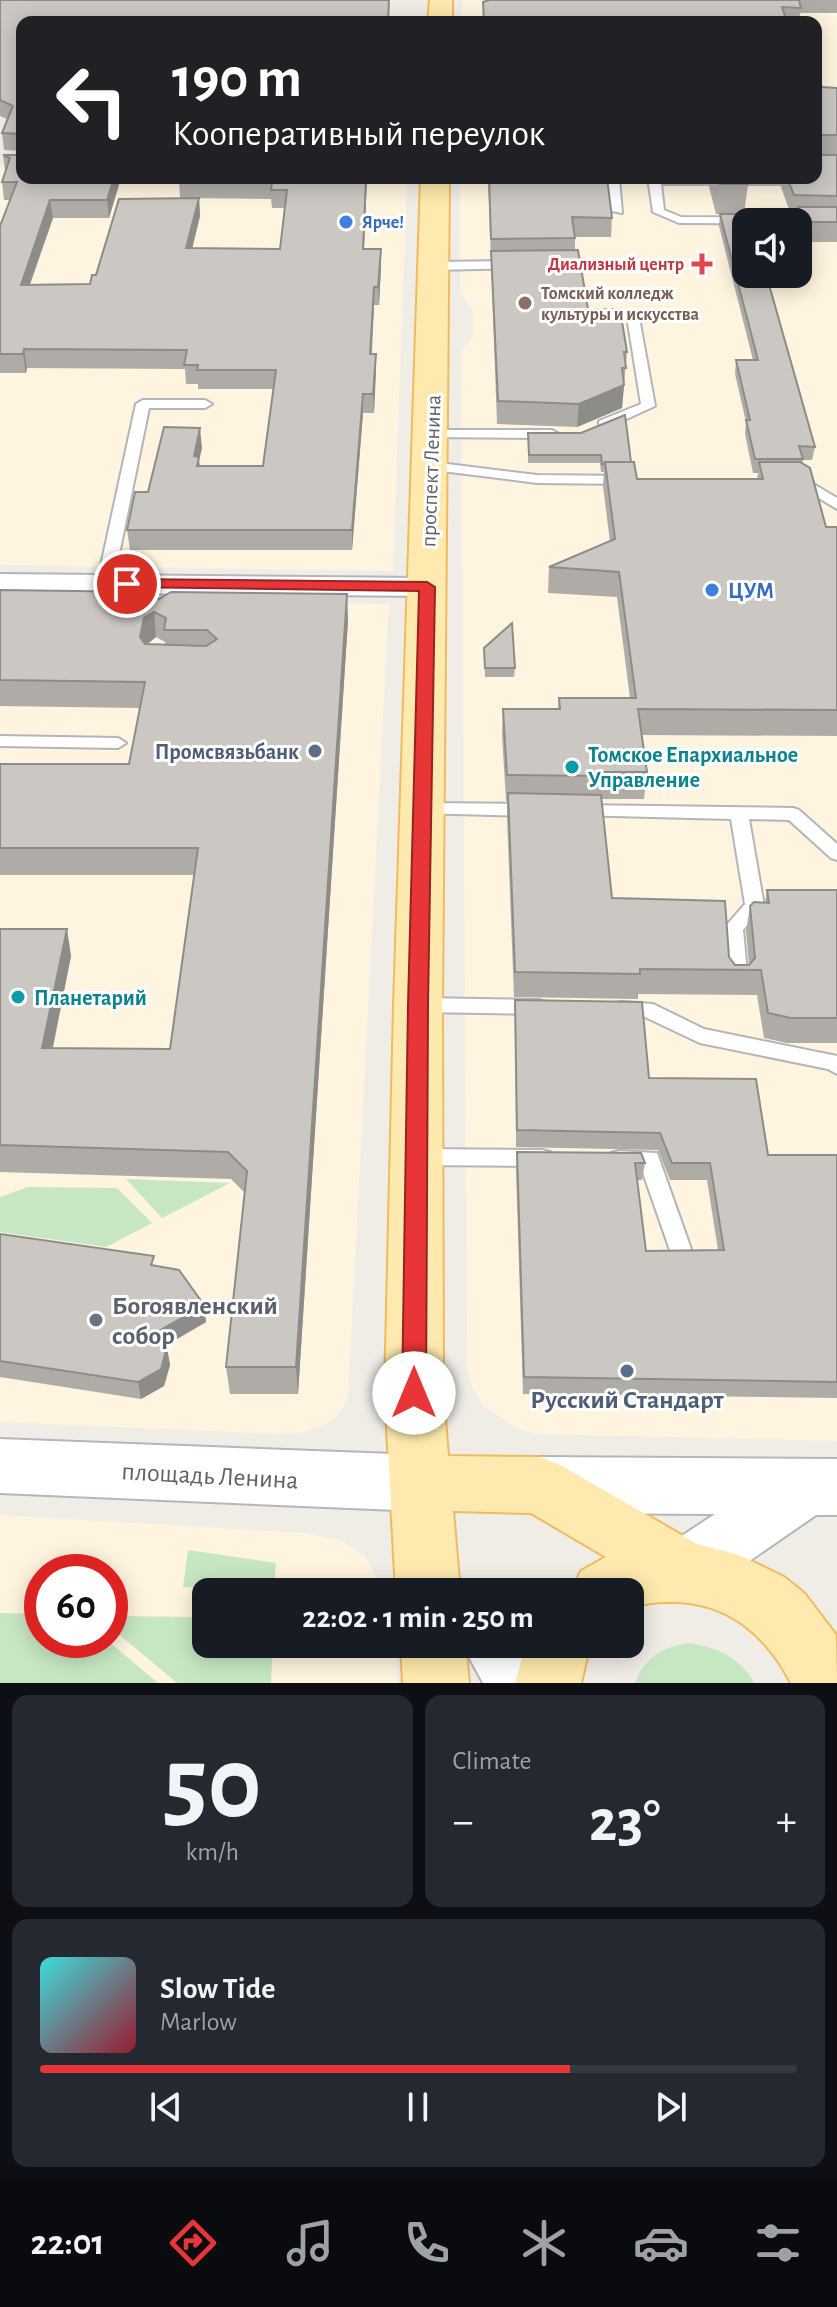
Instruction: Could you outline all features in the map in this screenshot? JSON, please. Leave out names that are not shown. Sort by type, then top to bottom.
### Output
[{"type":"main road","name":"проспект Ленина","points":[[420,1483],[414,1393],[416,1157],[435,184]]},
{"type":"main road","name":"площадь Ленина","points":[[0,1466],[420,1483],[823,1487]]},
{"type":"main road","points":[[420,1483],[437,1577]]},
{"type":"main road","name":"площадь Ленина","points":[[539,1485],[684,1570]]},
{"type":"main road","name":"площадь Ленина","points":[[684,1570],[823,1487]]},
{"type":"main road","name":"площадь Ленина","points":[[634,1578],[645,1573],[684,1570],[723,1578],[760,1597],[792,1624],[816,1659],[824,1683]]},
{"type":"main road","points":[[434,1658],[436,1683]]},
{"type":"main road","points":[[504,1658],[522,1683]]},
{"type":"main road","points":[[548,1683],[554,1658]]},
{"type":"street","points":[[0,583],[105,584],[169,591],[427,587]]},
{"type":"lane","points":[[614,184],[618,211]]},
{"type":"lane","points":[[655,184],[659,212],[679,220],[837,221]]},
{"type":"lane","points":[[434,266],[533,265]]},
{"type":"lane","points":[[546,265],[628,265]]},
{"type":"lane","points":[[594,429],[648,406],[634,323]]},
{"type":"lane","points":[[105,584],[143,404],[205,404]]},
{"type":"lane","points":[[431,450],[566,434]]},
{"type":"lane","points":[[431,450],[537,479],[645,480]]},
{"type":"lane","points":[[785,480],[800,480],[837,505]]},
{"type":"lane","points":[[0,741],[118,743]]},
{"type":"lane","points":[[423,809],[793,814],[837,854]]},
{"type":"lane","points":[[738,982],[733,928],[755,906],[739,813]]},
{"type":"lane","points":[[418,1005],[558,1007]]},
{"type":"lane","points":[[602,1008],[646,1009],[700,1036],[835,1063],[837,1066]]},
{"type":"lane","points":[[416,1157],[560,1158]]},
{"type":"lane","points":[[605,1158],[649,1159],[680,1249]]},
{"type":"shaded area","points":[[463,0],[837,0],[837,157],[822,157],[822,16],[461,16]]},
{"type":"shaded area","points":[[0,167],[16,167],[16,184],[407,184],[393,571],[0,565]]},
{"type":"shaded area","points":[[837,171],[837,1441],[538,1434],[516,1428],[483,1406],[472,1388],[467,1367],[461,351],[473,336],[473,311],[460,292],[460,184],[822,184],[822,176]]},
{"type":"shaded area","points":[[0,598],[389,604],[348,1399],[340,1413],[325,1425],[304,1432],[280,1434],[0,1422]]},
{"type":"shaded area","points":[[0,1515],[304,1533],[343,1541],[365,1556],[377,1578],[192,1578],[192,1658],[396,1658],[398,1683],[0,1683]]},
{"type":"green space","points":[[126,1179],[230,1183],[162,1218]]},
{"type":"green space","points":[[28,1187],[117,1188],[152,1223],[106,1247],[0,1232],[0,1197]]},
{"type":"green space","points":[[188,1550],[276,1563],[275,1578],[192,1578],[192,1587],[183,1587]]},
{"type":"green space","points":[[0,1613],[24,1614],[24,1658],[128,1658],[158,1683],[0,1683]]},
{"type":"green space","points":[[128,1616],[192,1617],[192,1658],[272,1658],[271,1683],[177,1683],[128,1642]]},
{"type":"green space","points":[[688,1643],[726,1655],[742,1666],[754,1683],[635,1683],[649,1660],[670,1647]]},
{"type":"building","points":[[0,0],[389,0],[388,16],[16,16],[16,134],[2,133],[13,106],[0,100]]},
{"type":"building","points":[[799,0],[801,8],[782,7],[785,16],[484,16],[483,2]]},
{"type":"building","points":[[822,87],[837,88],[837,135],[822,135]]},
{"type":"building","points":[[3,155],[16,155],[16,182],[2,182],[10,158]]},
{"type":"building","points":[[822,155],[837,155],[837,196],[794,195],[789,184],[822,184]]},
{"type":"building","points":[[16,184],[112,184],[107,200],[50,200],[21,285],[90,284],[92,275],[96,275],[119,199],[199,198],[186,248],[280,249],[287,190],[271,190],[272,184],[366,184],[363,249],[381,249],[378,287],[374,287],[370,354],[376,354],[373,394],[363,394],[352,530],[127,530],[135,492],[148,492],[164,427],[200,428],[194,456],[199,457],[197,466],[263,466],[276,370],[197,370],[198,365],[184,365],[187,350],[24,349],[23,354],[0,354],[0,226]]},
{"type":"building","points":[[489,184],[608,184],[612,218],[572,217],[575,238],[491,239]]},
{"type":"building","points":[[837,207],[837,222],[812,222],[812,208],[798,208]]},
{"type":"building","points":[[720,214],[732,214],[732,260]]},
{"type":"building","points":[[578,250],[588,309],[620,309],[627,352],[624,352],[626,368],[622,368],[624,385],[579,404],[498,401],[491,251]]},
{"type":"building","points":[[739,288],[770,288],[815,447],[799,446],[803,459],[755,459],[746,420],[750,420],[736,360],[758,360]]},
{"type":"building","points":[[625,415],[631,462],[602,464],[601,455],[529,455],[528,433],[581,433]]},
{"type":"building","points":[[605,462],[634,462],[637,479],[763,479],[759,462],[800,462],[810,468],[826,527],[837,527],[837,710],[638,709],[647,772],[599,772],[599,776],[507,775],[503,709],[560,709],[559,698],[636,698],[619,572],[549,567],[615,539]]},
{"type":"building","points":[[0,590],[149,592],[159,599],[171,592],[347,594],[296,1367],[226,1367],[247,1171],[228,1152],[0,1145],[0,929],[67,929],[42,1048],[170,1049],[198,848],[0,848],[0,764],[129,764],[145,682],[0,680]],"holes":[[[154,612],[166,618],[164,630],[207,630],[217,639],[206,646],[145,644],[140,637],[144,618]]]},
{"type":"building","points":[[512,623],[515,668],[485,668],[484,648]]},
{"type":"building","points":[[508,793],[601,795],[612,898],[725,901],[729,957],[735,965],[749,965],[755,958],[750,906],[754,902],[769,903],[767,890],[837,890],[837,1018],[791,1018],[768,1013],[761,970],[640,969],[640,974],[515,972]]},
{"type":"building","points":[[515,1000],[642,1002],[649,1078],[756,1079],[768,1155],[837,1155],[837,1382],[524,1377],[517,1152],[641,1153],[645,1163],[635,1163],[646,1251],[724,1250],[710,1163],[672,1163],[660,1133],[517,1130]]},
{"type":"building","name":"Богоявленский собор","points":[[0,1234],[154,1256],[151,1265],[179,1270],[204,1305],[157,1332],[167,1347],[161,1369],[138,1382],[0,1361]]},
{"type":"place","name":"Ярче!","points":[[346,222]]},
{"type":"place","name":"Диализный центр","points":[[702,264]]},
{"type":"place","name":"Томский колледж культуры и искусства","points":[[525,303]]},
{"type":"place","name":"ЦУМ","points":[[712,590]]},
{"type":"place","name":"Промсвязьбанк","points":[[315,751]]},
{"type":"place","name":"Томское Епархиальное Управление","points":[[572,767]]},
{"type":"place","name":"Планетарий","points":[[18,997]]},
{"type":"place","name":"Богоявленский собор","points":[[96,1320]]},
{"type":"place","name":"Русский Стандарт","points":[[627,1371]]},
{"type":"route","points":[[127,584],[427,587],[414,1393]]}]
